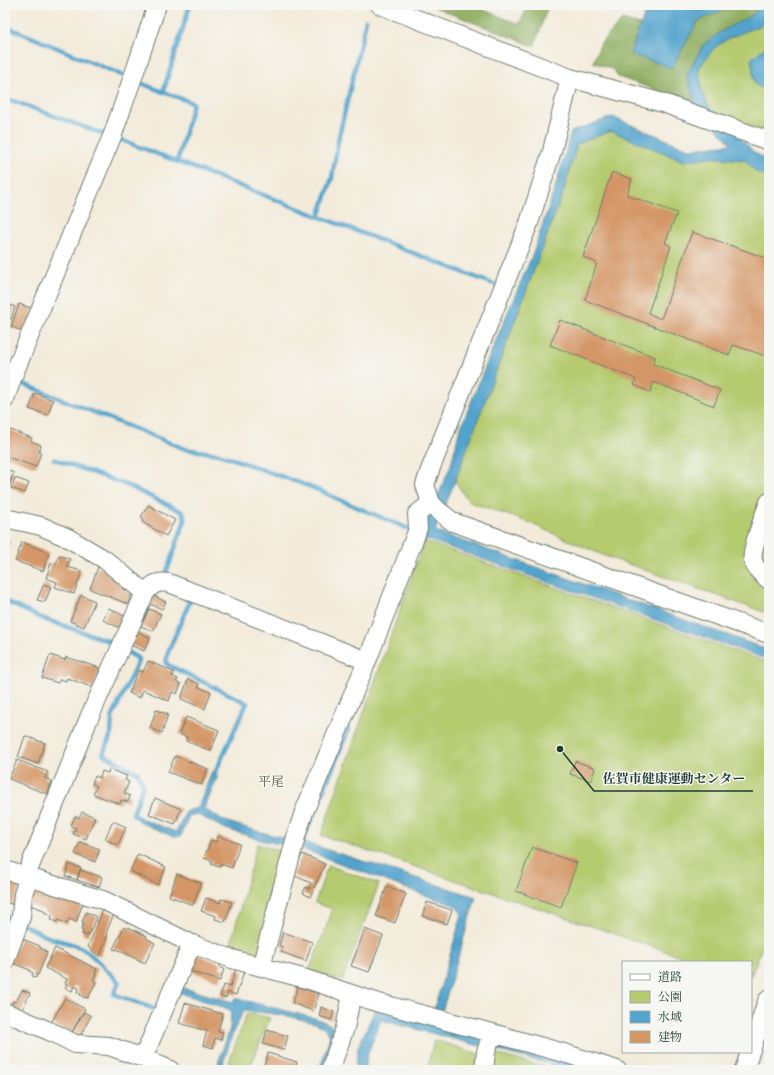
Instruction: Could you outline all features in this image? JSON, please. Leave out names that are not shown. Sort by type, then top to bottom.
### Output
[{"type":"street","points":[[10,386],[111,138],[133,78],[156,5]]},
{"type":"street","points":[[380,5],[570,78],[663,103],[769,141]]},
{"type":"street","points":[[570,78],[552,151],[529,223],[425,485],[431,503],[453,522],[769,634]]},
{"type":"street","points":[[769,502],[755,541],[753,560],[762,576],[769,580]]},
{"type":"street","points":[[261,967],[304,812],[417,531],[417,514],[431,503]]},
{"type":"street","points":[[5,518],[42,526],[68,538],[104,559],[145,593]]},
{"type":"street","points":[[5,961],[20,923],[26,876],[89,718],[145,593],[151,586],[164,582],[366,660]]},
{"type":"street","points":[[5,870],[103,900],[192,944],[232,959],[306,978],[379,1003],[492,1032],[617,1070]]},
{"type":"street","points":[[143,1058],[192,944]]},
{"type":"street","points":[[330,1070],[345,1028],[352,994]]},
{"type":"street","points":[[752,1048],[767,1001],[769,999]]},
{"type":"street","points":[[5,1012],[75,1044],[109,1046],[143,1058],[170,1070]]},
{"type":"street","points":[[484,1070],[486,1052],[492,1032]]},
{"type":"street","points":[[744,1070],[750,1053]]},
{"type":"green space","points":[[429,5],[471,5],[519,24],[529,5],[548,6],[534,46]]},
{"type":"green space","points":[[734,5],[759,5],[754,14],[722,31],[703,45],[687,75],[695,103],[618,77],[614,70],[593,62],[601,43],[622,20],[640,25],[630,54],[672,68],[698,21]]},
{"type":"green space","points":[[769,10],[769,44],[751,59],[755,84],[769,93],[769,133],[717,114],[708,105],[702,91],[699,68],[714,48],[729,38],[761,25]]},
{"type":"green space","points":[[611,131],[684,161],[708,157],[745,160],[755,171],[769,178],[769,614],[605,556],[525,521],[469,502],[455,481],[564,190],[577,144]]},
{"type":"green space","points":[[424,541],[769,663],[769,929],[752,973],[752,961],[695,961],[321,835]]},
{"type":"green space","points":[[257,844],[288,853],[259,958],[229,951]]},
{"type":"green space","points":[[328,865],[379,884],[342,981],[309,971],[333,909],[315,903]]},
{"type":"green space","points":[[247,1013],[270,1018],[249,1070],[226,1070]]},
{"type":"green space","points":[[434,1040],[479,1054],[476,1070],[427,1070]]},
{"type":"green space","points":[[495,1054],[553,1069],[493,1070]]},
{"type":"water","points":[[648,5],[734,5],[698,21],[672,68],[630,54]]},
{"type":"water","points":[[759,5],[769,5],[769,10],[761,25],[729,38],[714,48],[699,68],[702,91],[708,105],[755,153],[769,161],[769,178],[755,171],[745,160],[708,157],[684,161],[611,131],[577,144],[564,190],[435,531],[769,650],[769,660],[420,537],[451,465],[459,432],[532,256],[556,185],[571,132],[612,117],[689,149],[731,144],[695,103],[687,75],[703,45],[722,31],[754,14]]},
{"type":"water","points":[[769,44],[769,93],[755,84],[751,59]]},
{"type":"water","points":[[212,771],[218,776],[204,809],[225,821],[263,833],[303,842],[476,897],[438,1025],[601,1070],[556,1070],[556,1066],[381,1020],[369,1050],[364,1070],[355,1070],[358,1047],[375,1010],[430,1023],[462,914],[456,906],[300,848],[264,841],[223,828],[197,814],[189,816],[181,836],[174,837],[142,823],[143,819],[176,832],[186,811],[198,808]]},
{"type":"water","points":[[180,987],[233,1002],[235,998],[318,1019],[331,1025],[336,1035],[326,1070],[319,1070],[330,1036],[324,1027],[288,1016],[244,1010],[234,1030],[221,1070],[216,1069],[230,1028],[231,1010],[178,992]]},
{"type":"building","points":[[612,172],[632,179],[627,195],[677,213],[665,243],[671,246],[648,313],[661,319],[692,232],[769,259],[769,357],[733,345],[729,355],[585,300],[597,263],[583,257]]},
{"type":"building","points":[[5,303],[15,307],[11,319],[5,316]]},
{"type":"building","points":[[19,304],[34,309],[25,332],[11,327]]},
{"type":"building","points":[[560,320],[655,357],[653,364],[720,390],[714,406],[654,382],[650,392],[634,385],[636,379],[550,345]]},
{"type":"building","points":[[35,393],[53,400],[48,415],[29,409]]},
{"type":"building","points":[[5,428],[32,438],[31,441],[41,445],[39,452],[41,453],[36,467],[5,456]]},
{"type":"building","points":[[5,469],[14,473],[8,488],[5,487]]},
{"type":"building","points":[[15,478],[29,483],[25,493],[11,488]]},
{"type":"building","points":[[148,505],[175,520],[166,536],[142,522],[144,519],[141,517]]},
{"type":"building","points":[[5,540],[10,542],[5,554]]},
{"type":"building","points":[[22,542],[49,553],[43,571],[15,561]]},
{"type":"building","points":[[59,555],[70,559],[67,567],[82,571],[74,594],[55,587],[57,582],[46,578],[51,563],[56,564]]},
{"type":"building","points":[[98,567],[108,571],[107,574],[118,578],[116,581],[124,585],[123,589],[132,593],[128,604],[90,589]]},
{"type":"building","points":[[44,584],[51,587],[45,602],[37,600]]},
{"type":"building","points":[[81,595],[95,601],[84,627],[70,621]]},
{"type":"building","points":[[154,596],[166,602],[162,609],[150,604]]},
{"type":"building","points":[[109,608],[126,617],[120,628],[103,620]]},
{"type":"building","points":[[149,609],[161,614],[153,631],[141,626]]},
{"type":"building","points":[[137,631],[150,638],[144,651],[130,645]]},
{"type":"building","points":[[50,655],[65,660],[66,657],[100,668],[94,688],[67,678],[66,681],[60,679],[58,683],[42,678]]},
{"type":"building","points":[[148,661],[174,672],[172,676],[178,679],[176,682],[181,684],[177,694],[172,692],[169,701],[143,690],[140,698],[129,693],[138,670],[143,672]]},
{"type":"building","points":[[188,679],[199,684],[198,687],[211,692],[205,709],[181,699]]},
{"type":"building","points":[[156,710],[168,714],[162,733],[150,728]]},
{"type":"building","points":[[186,717],[219,730],[211,751],[186,741],[187,737],[179,734]]},
{"type":"building","points":[[25,736],[45,743],[38,764],[18,757]]},
{"type":"building","points":[[175,756],[208,769],[201,785],[168,772]]},
{"type":"building","points":[[17,760],[48,772],[45,778],[52,781],[47,794],[9,779]]},
{"type":"building","points":[[575,761],[595,768],[591,781],[570,774]]},
{"type":"building","points":[[109,769],[127,776],[125,780],[129,782],[124,793],[130,796],[128,802],[121,800],[120,804],[93,794],[97,786],[92,784],[95,776],[100,778],[102,771],[108,773]]},
{"type":"building","points":[[155,798],[181,809],[175,824],[149,814]]},
{"type":"building","points":[[82,812],[95,817],[86,839],[73,834],[76,828],[71,826],[75,816],[79,818]]},
{"type":"building","points":[[113,821],[126,827],[118,845],[105,839]]},
{"type":"building","points":[[218,836],[240,844],[232,868],[220,864],[219,867],[211,864],[213,861],[204,858],[211,840],[216,842]]},
{"type":"building","points":[[80,842],[100,849],[95,862],[75,854]]},
{"type":"building","points":[[532,847],[577,863],[561,907],[516,891]]},
{"type":"building","points":[[138,854],[166,867],[158,885],[130,871]]},
{"type":"building","points":[[302,854],[325,864],[310,897],[303,893],[306,887],[309,889],[311,883],[293,875]]},
{"type":"building","points":[[69,864],[81,868],[77,880],[65,876]]},
{"type":"building","points":[[80,870],[102,877],[99,887],[77,880]]},
{"type":"building","points":[[177,874],[201,883],[193,905],[169,896]]},
{"type":"building","points":[[5,877],[21,882],[14,905],[5,902]]},
{"type":"building","points":[[33,886],[83,903],[76,922],[69,919],[67,924],[58,920],[57,922],[51,920],[52,915],[44,912],[44,910],[27,904]]},
{"type":"building","points":[[387,886],[406,894],[395,923],[376,916]]},
{"type":"building","points":[[206,898],[220,903],[221,899],[232,902],[225,922],[215,919],[216,916],[201,911]]},
{"type":"building","points":[[427,902],[452,910],[447,924],[422,916]]},
{"type":"building","points":[[103,910],[114,914],[106,933],[108,934],[100,956],[88,947]]},
{"type":"building","points":[[86,912],[97,917],[88,936],[82,934],[83,931],[81,930]]},
{"type":"building","points":[[5,921],[10,922],[5,935]]},
{"type":"building","points":[[124,927],[127,929],[128,927],[147,936],[146,938],[155,943],[145,963],[117,949],[113,949]]},
{"type":"building","points":[[365,929],[383,936],[369,972],[351,966]]},
{"type":"building","points":[[283,932],[312,942],[306,961],[281,952],[283,947],[279,946]]},
{"type":"building","points":[[20,938],[40,946],[40,948],[47,952],[36,978],[32,976],[33,973],[29,971],[30,970],[10,962]]},
{"type":"building","points":[[55,948],[97,969],[93,980],[96,982],[88,998],[85,998],[77,992],[79,988],[74,986],[72,991],[65,988],[67,979],[45,968]]},
{"type":"building","points":[[195,954],[221,963],[220,968],[224,969],[220,981],[189,971]]},
{"type":"building","points":[[236,969],[244,972],[236,995],[228,992],[226,998],[220,996],[224,985],[230,987]]},
{"type":"building","points":[[298,987],[319,994],[313,1011],[292,1003]]},
{"type":"building","points":[[22,990],[30,993],[20,1015],[10,1010],[13,1001],[16,1002]]},
{"type":"building","points":[[65,998],[85,1009],[71,1034],[51,1023]]},
{"type":"building","points":[[185,1003],[223,1014],[218,1031],[223,1032],[221,1040],[215,1038],[213,1048],[203,1045],[207,1031],[179,1023]]},
{"type":"building","points":[[321,1007],[334,1012],[331,1020],[319,1016]]},
{"type":"building","points":[[84,1012],[91,1016],[80,1036],[72,1032]]},
{"type":"building","points":[[267,1030],[288,1036],[284,1050],[263,1044]]},
{"type":"building","points":[[268,1053],[297,1062],[295,1070],[263,1070]]},
{"type":"waterway","points":[[163,92],[190,5]]},
{"type":"waterway","points":[[319,217],[332,178],[338,141],[366,20]]},
{"type":"waterway","points":[[5,26],[129,78]]},
{"type":"waterway","points":[[136,81],[193,103],[177,162]]},
{"type":"waterway","points":[[5,98],[109,136]]},
{"type":"waterway","points":[[116,138],[501,287]]},
{"type":"waterway","points":[[16,381],[185,449],[219,454],[311,487],[414,531]]},
{"type":"waterway","points":[[54,459],[124,484],[183,512],[185,520],[164,579]]},
{"type":"waterway","points":[[186,599],[190,601],[168,652],[166,664],[247,703],[215,773]]},
{"type":"waterway","points":[[5,601],[41,618],[112,642],[118,646]]},
{"type":"waterway","points":[[124,650],[139,659],[112,718],[111,735],[103,754],[138,773],[143,786],[133,814],[142,821]]},
{"type":"waterway","points":[[303,842],[349,728]]},
{"type":"waterway","points":[[5,915],[16,921]]},
{"type":"waterway","points":[[22,924],[48,937],[76,945],[87,951],[119,982],[114,994],[157,1010],[158,1008]]},
{"type":"place","name":"佐賀市健康運動センター","points":[[560,749]]},
{"type":"district","name":"平尾","points":[[271,782]]}]
